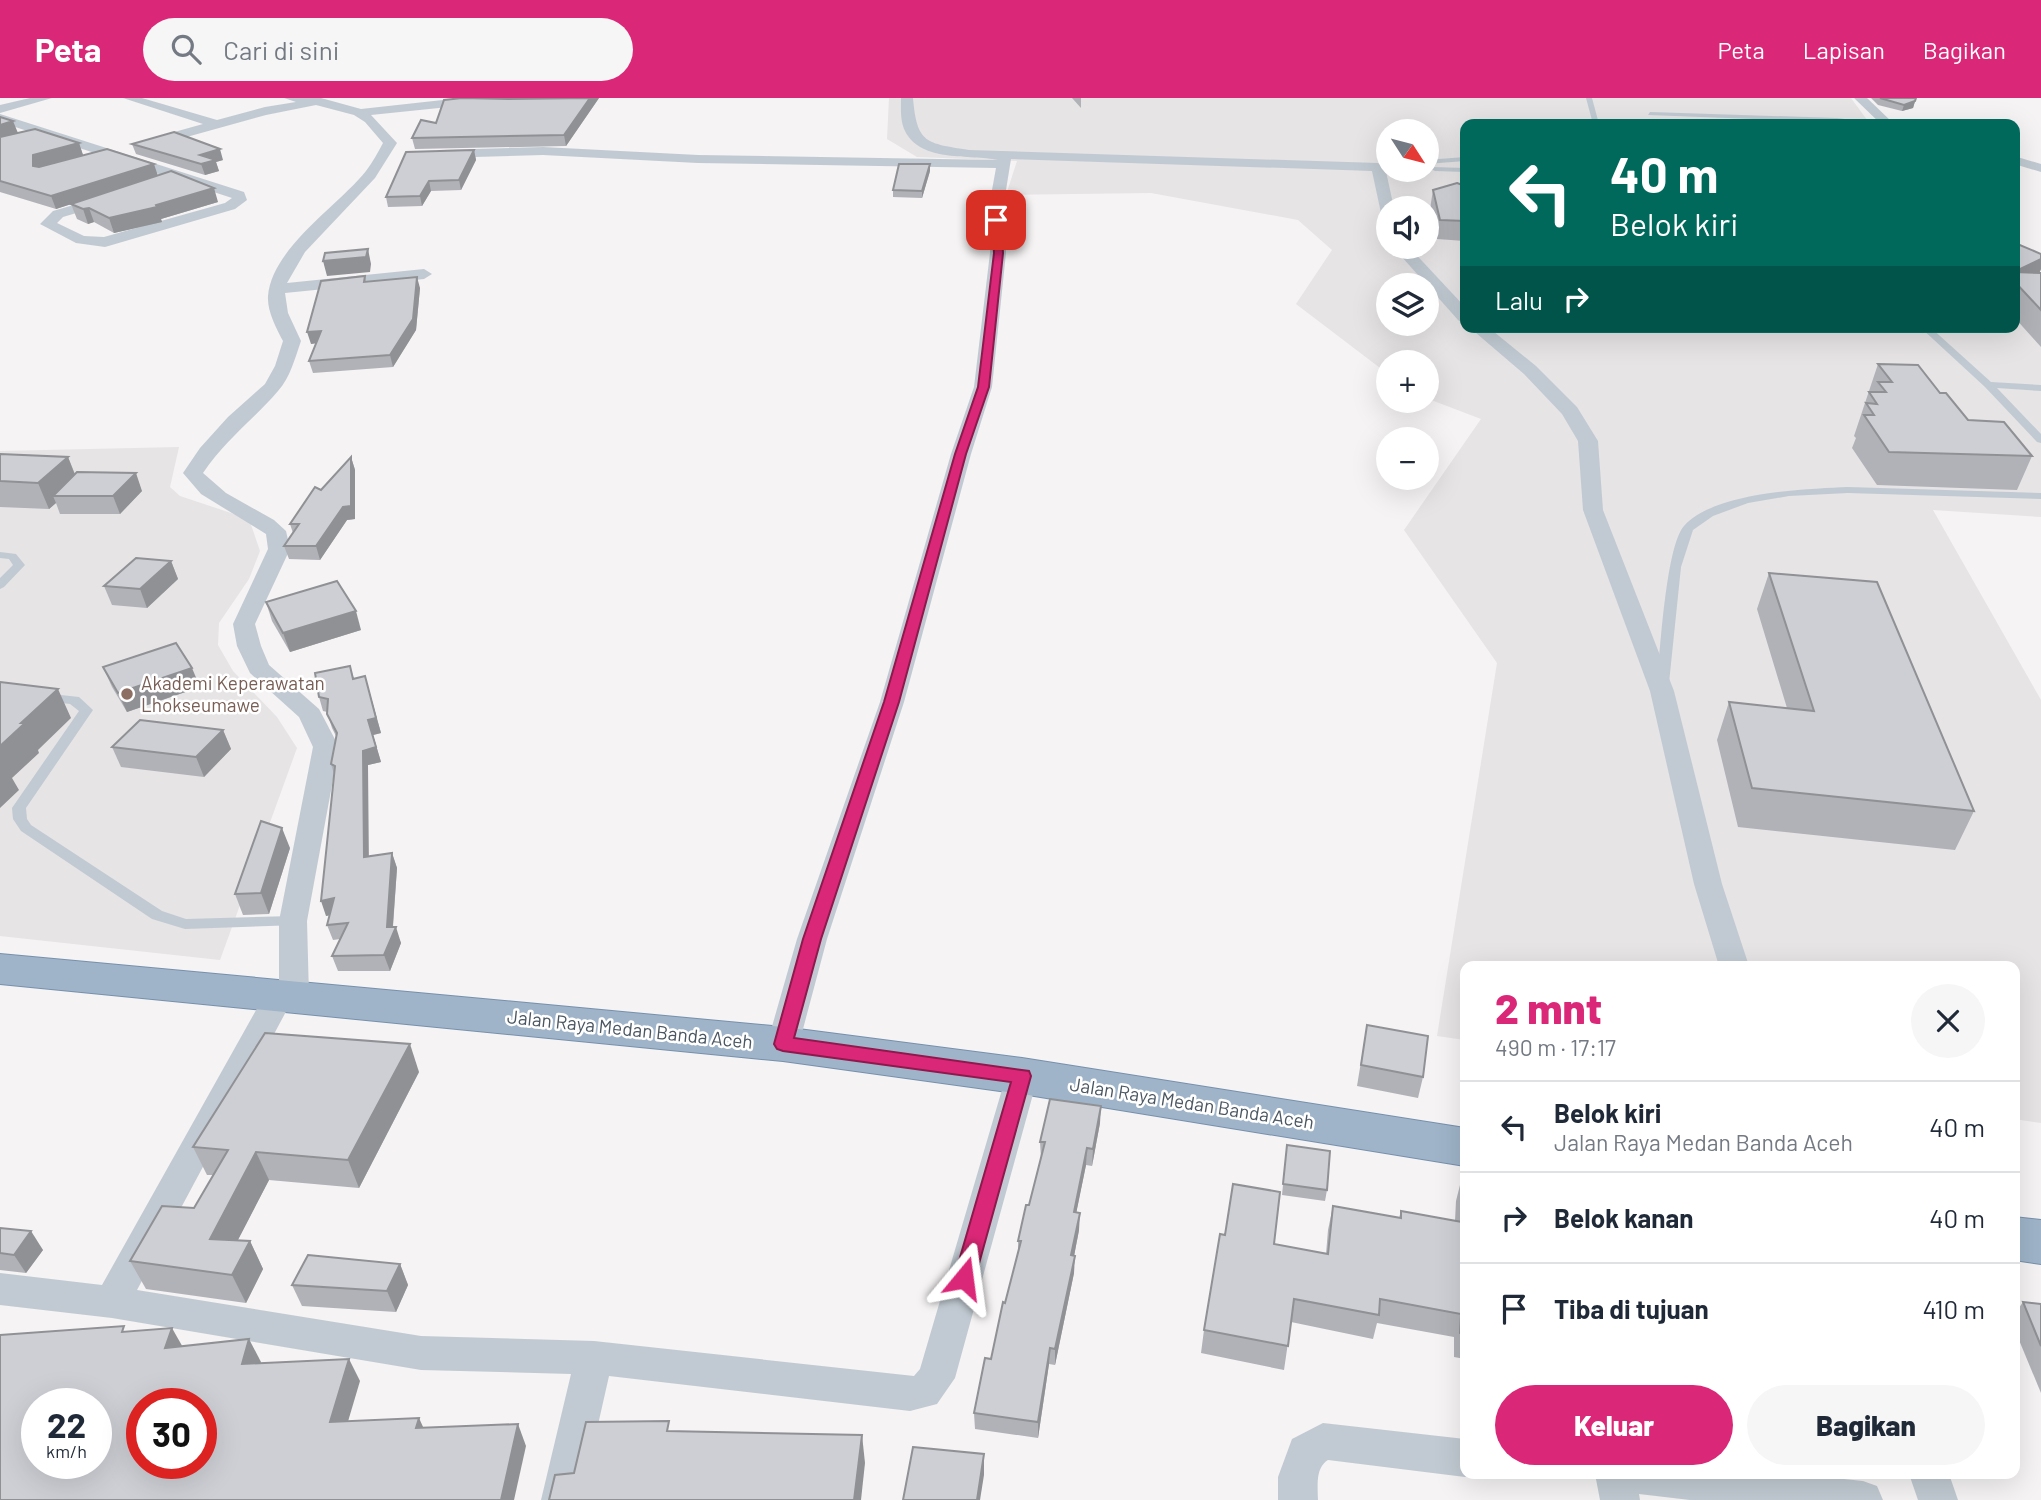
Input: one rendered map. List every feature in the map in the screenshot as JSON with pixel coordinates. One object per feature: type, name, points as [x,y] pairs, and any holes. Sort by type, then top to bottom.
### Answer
[{"type":"highway","name":"Jalan Raya Medan Banda Aceh","points":[[0,968],[783,1044],[1022,1076],[1460,1146]]},
{"type":"highway","points":[[2020,1239],[2041,1242]]},
{"type":"street","points":[[0,109],[46,98]]},
{"type":"street","points":[[129,98],[215,124]]},
{"type":"street","points":[[290,98],[362,112],[497,98]]},
{"type":"street","points":[[907,98],[911,131],[917,139],[947,150],[1004,160]]},
{"type":"street","points":[[1860,98],[1883,119]]},
{"type":"street","points":[[89,160],[265,111],[318,102]]},
{"type":"street","points":[[111,1302],[287,995],[293,921],[326,747],[310,713],[258,668],[249,646],[244,624],[279,549],[276,531],[261,519],[199,485],[193,474],[207,452],[272,387],[284,366],[292,341],[283,323],[276,295],[281,273],[306,242],[390,156],[390,143],[374,121],[362,112]]},
{"type":"street","points":[[0,118],[184,175],[239,195],[240,200],[230,206],[105,242],[81,240],[47,224],[58,214],[121,195]]},
{"type":"street","points":[[22,138],[45,132]]},
{"type":"street","points":[[423,155],[543,151],[698,159],[1376,166]]},
{"type":"street","points":[[783,1044],[812,939],[891,702],[961,454],[983,387],[998,253],[996,220],[1004,160]]},
{"type":"street","points":[[2020,162],[2041,168]]},
{"type":"street","points":[[158,183],[184,175]]},
{"type":"street","points":[[1412,259],[1460,312]]},
{"type":"street","points":[[277,289],[424,274]]},
{"type":"street","points":[[1484,333],[1530,370],[1570,411],[1588,441],[1593,510],[1662,691],[1708,884],[1732,961]]},
{"type":"street","points":[[0,1289],[111,1302],[421,1353],[594,1358],[910,1394],[924,1392],[936,1378],[1022,1076]]},
{"type":"street","points":[[561,1500],[594,1358]]},
{"type":"street","points":[[1298,1500],[1298,1477],[1306,1452],[1323,1441],[1460,1457]]},
{"type":"street","points":[[1616,1479],[1620,1500]]},
{"type":"street","points":[[1672,1479],[1863,1500]]},
{"type":"street","points":[[1931,1479],[1938,1500]]},
{"type":"lane","points":[[1590,98],[1595,119]]},
{"type":"lane","points":[[1650,114],[1766,119]]},
{"type":"lane","points":[[1439,161],[1460,159]]},
{"type":"lane","points":[[1439,169],[1460,170]]},
{"type":"lane","points":[[1931,333],[1989,385],[2041,440]]},
{"type":"lane","points":[[1989,385],[2041,388]]},
{"type":"lane","points":[[1662,691],[1675,567],[1688,528],[1709,514],[1746,500],[1789,493],[1848,490],[2041,496]]},
{"type":"lane","points":[[0,555],[12,556],[19,565],[0,585]]},
{"type":"lane","points":[[24,695],[74,700],[86,710],[19,808],[20,819],[26,828],[157,915],[185,924],[293,921]]},
{"type":"shaded area","points":[[889,98],[1851,98],[1866,119],[1460,119],[1460,333],[2020,333],[2020,274],[2041,280],[2041,517],[1933,510],[2041,700],[2041,1123],[2020,1120],[2020,961],[1460,961],[1460,1039],[1437,1036],[1497,663],[1404,530],[1432,490],[1439,490],[1439,480],[1481,419],[1439,403],[1439,350],[1376,350],[1376,365],[1296,304],[1332,250],[1298,220],[1151,193],[1006,195],[1017,161],[917,157],[887,139]]},
{"type":"shaded area","name":"Akademi Keperawatan Lhokseumawe","points":[[179,447],[170,487],[180,496],[249,519],[260,551],[249,579],[219,623],[218,645],[233,671],[277,717],[297,748],[220,960],[0,936],[0,451]]},
{"type":"building","points":[[590,98],[564,135],[412,138],[421,120],[436,123],[444,100]]},
{"type":"building","points":[[1880,98],[1916,98],[1904,105]]},
{"type":"building","points":[[0,117],[13,121],[0,125]]},
{"type":"building","points":[[35,129],[79,143],[33,155],[33,166],[39,167],[107,149],[154,164],[51,196],[0,181],[0,137]]},
{"type":"building","points":[[174,132],[220,149],[200,155],[216,160],[201,164],[132,144]]},
{"type":"building","points":[[474,150],[459,180],[429,181],[420,196],[386,197],[406,152]]},
{"type":"building","points":[[899,164],[930,164],[922,191],[893,190]]},
{"type":"building","points":[[171,171],[214,188],[156,205],[157,207],[109,218],[89,208],[83,209],[71,204]]},
{"type":"building","points":[[1460,184],[1460,221],[1440,220],[1439,196],[1434,196],[1433,190]]},
{"type":"building","points":[[2020,245],[2041,254],[2041,259],[2020,269]]},
{"type":"building","points":[[368,249],[366,257],[323,261],[325,253]]},
{"type":"building","points":[[2020,272],[2041,273],[2041,310],[2020,287]]},
{"type":"building","points":[[365,276],[364,282],[417,277],[413,319],[390,355],[309,361],[321,331],[307,332],[321,281]]},
{"type":"building","points":[[1878,364],[1918,365],[1940,393],[1946,393],[1968,420],[2004,422],[2032,456],[1889,452],[1864,415],[1874,415],[1866,403],[1877,404],[1869,392],[1886,392],[1878,382],[1892,382]]},
{"type":"building","points":[[0,454],[68,457],[38,483],[0,481]]},
{"type":"building","points":[[351,457],[351,506],[343,507],[316,546],[284,546],[299,524],[290,524],[315,487],[321,490]]},
{"type":"building","points":[[77,472],[136,473],[113,496],[53,496]]},
{"type":"building","points":[[136,558],[171,561],[140,589],[104,586]]},
{"type":"building","points":[[1769,573],[1877,582],[1974,811],[1752,788],[1729,702],[1814,711]]},
{"type":"building","points":[[337,581],[356,611],[283,633],[266,602]]},
{"type":"building","points":[[176,643],[192,668],[118,693],[103,667]]},
{"type":"building","points":[[350,666],[353,679],[365,676],[376,718],[368,720],[376,747],[363,751],[364,857],[392,853],[387,927],[396,927],[384,955],[332,956],[348,923],[327,925],[334,898],[321,901],[335,766],[331,764],[337,733],[327,714],[328,699],[319,697],[315,673]]},
{"type":"building","points":[[0,682],[58,689],[0,746]]},
{"type":"building","points":[[140,720],[223,730],[196,757],[112,747]]},
{"type":"building","points":[[261,821],[282,828],[261,893],[235,894]]},
{"type":"building","points":[[1367,1025],[1428,1036],[1423,1077],[1361,1065]]},
{"type":"building","points":[[265,1033],[410,1044],[348,1160],[256,1152],[210,1239],[250,1241],[232,1275],[130,1261],[162,1206],[194,1208],[228,1150],[193,1147]]},
{"type":"building","points":[[1050,1099],[1101,1106],[1093,1149],[1087,1148],[1074,1212],[1080,1213],[1071,1255],[1075,1256],[1055,1349],[1050,1348],[1038,1422],[974,1413],[985,1358],[991,1359],[1003,1302],[1005,1303],[1021,1241],[1018,1241],[1026,1205],[1029,1205],[1045,1142],[1040,1142]]},
{"type":"building","points":[[1287,1145],[1330,1151],[1327,1190],[1283,1184]]},
{"type":"building","points":[[1233,1184],[1280,1192],[1274,1244],[1328,1254],[1333,1206],[1401,1218],[1401,1211],[1460,1222],[1460,1314],[1380,1299],[1379,1315],[1294,1299],[1288,1346],[1204,1330],[1220,1234],[1225,1235]]},
{"type":"building","points":[[0,1228],[31,1231],[14,1255],[0,1253]]},
{"type":"building","points":[[308,1255],[400,1264],[387,1291],[292,1285]]},
{"type":"building","points":[[2023,1302],[2041,1304],[2041,1346]]},
{"type":"building","points":[[124,1326],[122,1332],[172,1328],[165,1348],[249,1339],[242,1364],[349,1359],[330,1422],[419,1418],[416,1428],[518,1424],[501,1500],[0,1500],[0,1335]]},
{"type":"building","points":[[669,1421],[667,1431],[862,1435],[854,1500],[549,1500],[555,1475],[574,1473],[586,1422]]},
{"type":"building","points":[[913,1447],[984,1454],[977,1500],[903,1500]]},
{"type":"place","name":"Akademi Keperawatan Lhokseumawe","points":[[127,694]]},
{"type":"route","points":[[964,1278],[1022,1076],[783,1044],[812,939],[891,702],[961,454],[983,387],[998,253],[996,220]]}]
